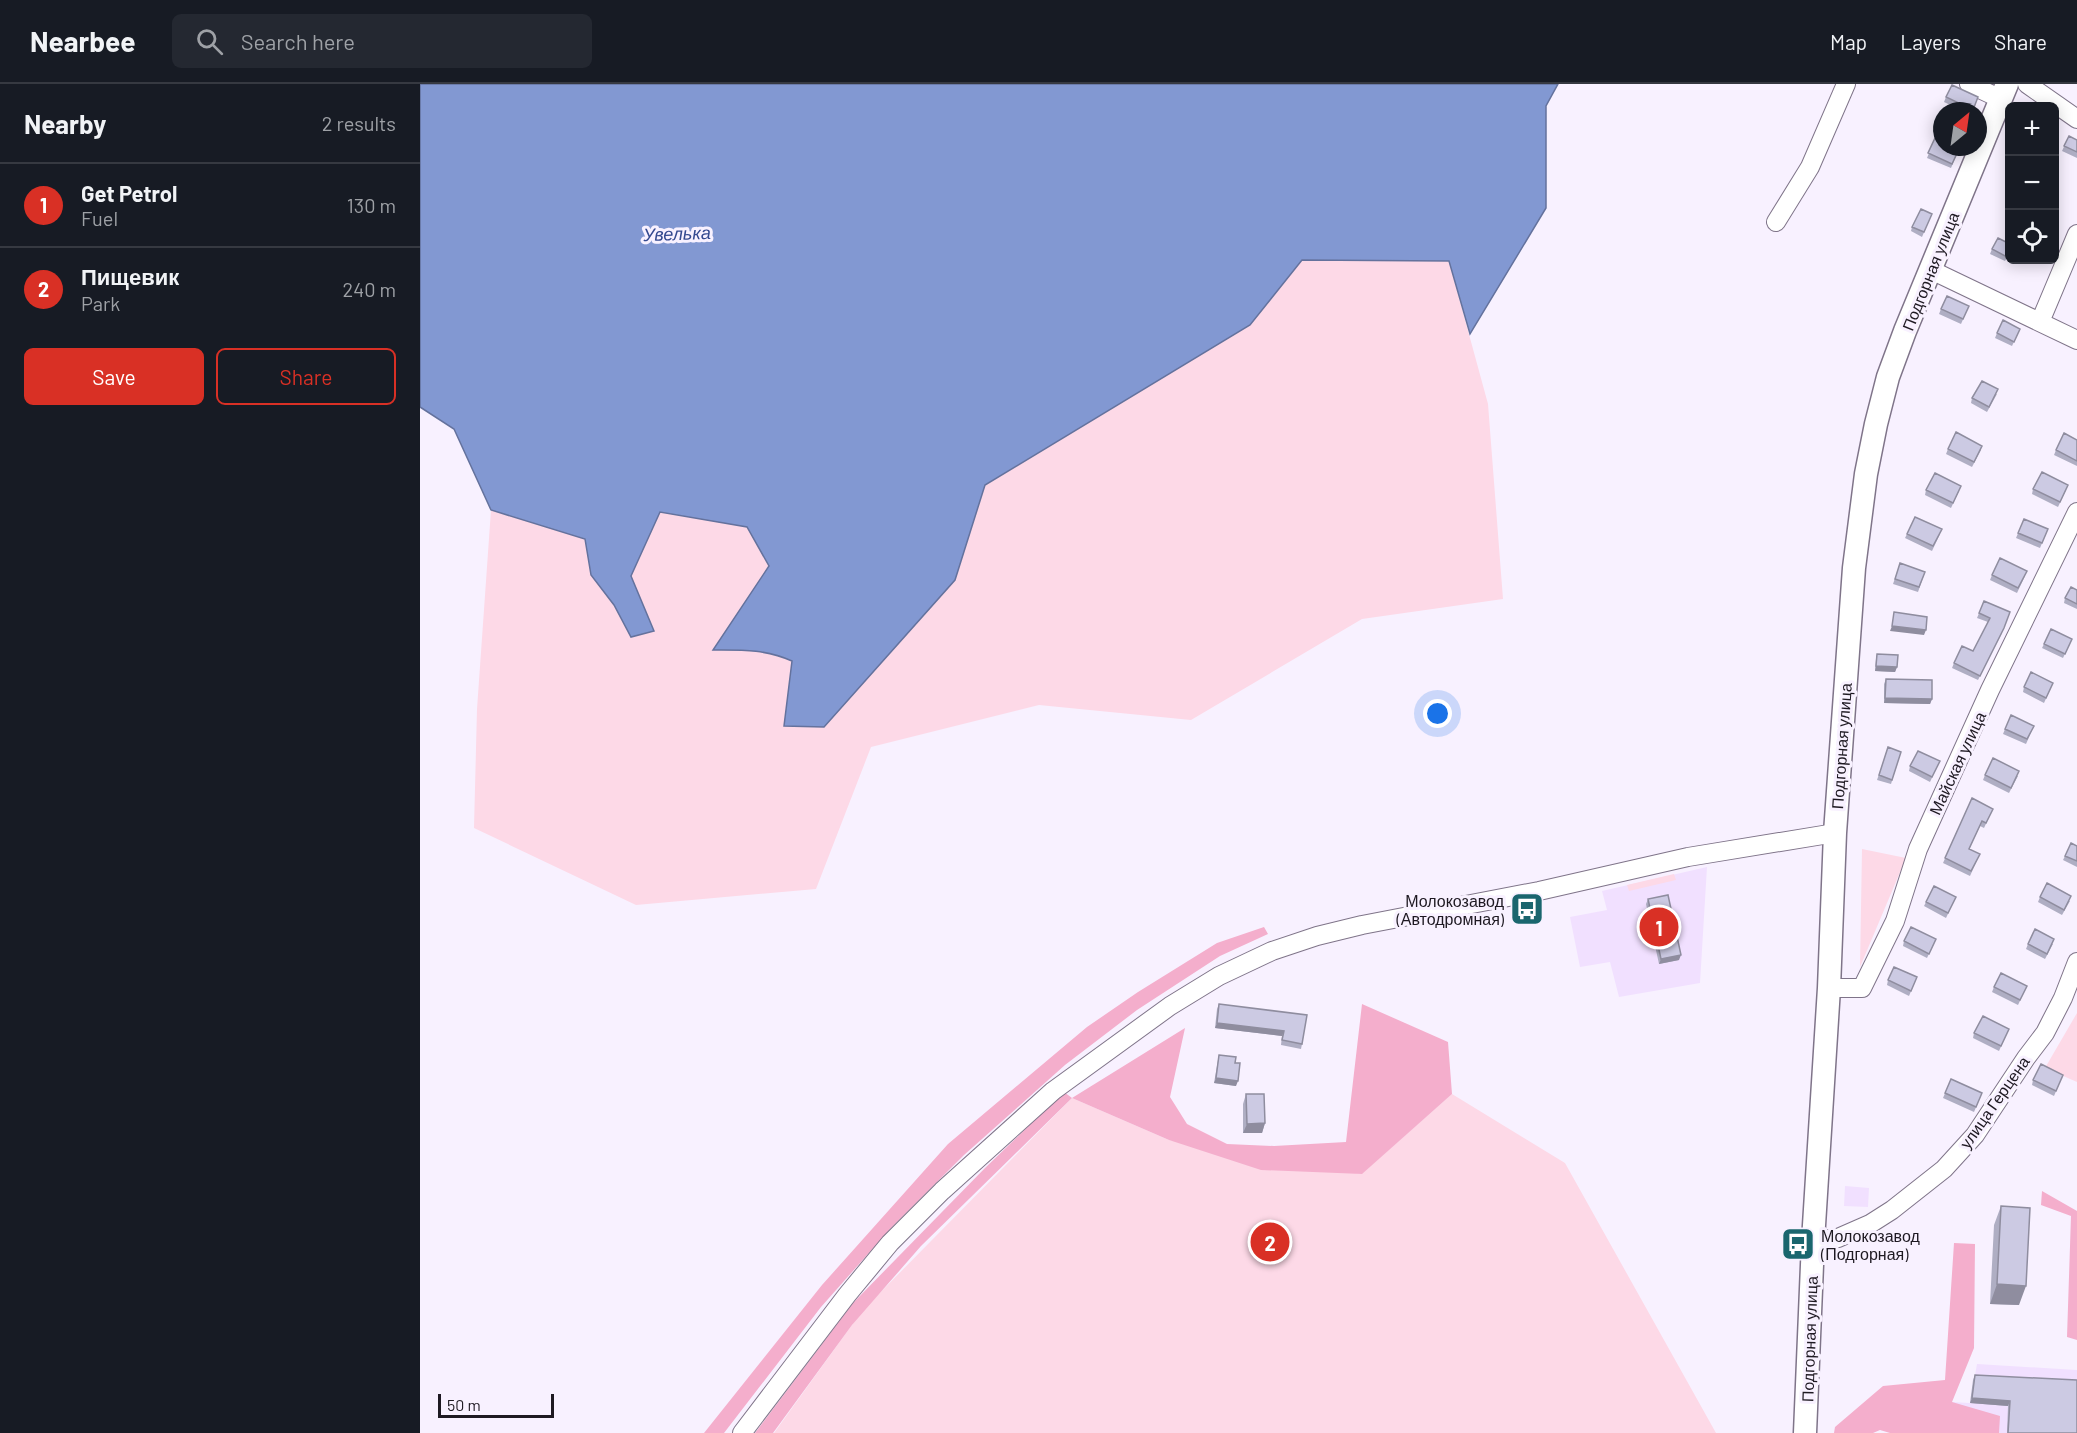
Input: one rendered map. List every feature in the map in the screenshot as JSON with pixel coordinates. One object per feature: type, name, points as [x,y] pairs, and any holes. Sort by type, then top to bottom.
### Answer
[{"type":"street","points":[[1776,222],[1810,167],[1846,84]]},
{"type":"street","points":[[1969,84],[2004,92]]},
{"type":"street","points":[[2027,84],[2077,119]]},
{"type":"street","name":"Подгорная улица","points":[[1805,1433],[1812,1241],[1829,988],[1835,833],[1854,568],[1866,474],[1888,377],[2004,92]]},
{"type":"street","points":[[2040,322],[2077,234]]},
{"type":"street","points":[[1931,270],[2077,339]]},
{"type":"street","name":"Майская улица","points":[[1829,988],[1862,988],[1895,921],[1918,849],[1990,690],[2077,512]]},
{"type":"street","points":[[742,1433],[861,1278],[890,1243],[942,1191],[1053,1091],[1170,1006],[1219,976],[1272,951],[1350,928],[1539,891],[1688,857],[1835,833]]},
{"type":"street","name":"улица Герцена","points":[[1812,1241],[1838,1238],[1870,1224],[1892,1210],[1944,1169],[1975,1135],[2025,1058],[2045,1033],[2063,998],[2077,962]]},
{"type":"street","points":[[2063,998],[2077,981]]},
{"type":"shaded area","points":[[1302,260],[1449,261],[1488,404],[1503,599],[1362,619],[1191,720],[1039,705],[871,747],[816,889],[636,905],[474,828],[477,709],[491,510],[585,539],[591,575],[614,605],[632,637],[654,630],[631,576],[660,512],[747,527],[770,566],[714,650],[763,652],[793,661],[784,725],[955,580],[985,485],[1250,325]]},
{"type":"shaded area","points":[[1862,849],[1906,858],[1860,967]]},
{"type":"shaded area","points":[[1707,867],[1700,983],[1619,997],[1610,962],[1580,967],[1570,917],[1607,910],[1602,891]]},
{"type":"shaded area","points":[[1674,874],[1676,880],[1629,891],[1627,885]]},
{"type":"shaded area","points":[[1264,927],[1268,934],[1220,956],[1137,1010],[1065,1065],[964,1155],[891,1228],[821,1307],[724,1433],[704,1433],[822,1285],[948,1144],[1087,1027],[1217,943]]},
{"type":"shaded area","points":[[1362,1004],[1448,1042],[1452,1094],[1362,1174],[1261,1170],[1169,1140],[1072,1098],[1185,1028],[1170,1097],[1187,1124],[1227,1144],[1274,1146],[1346,1142]]},
{"type":"shaded area","points":[[2077,1013],[2077,1082],[2045,1068]]},
{"type":"shaded area","points":[[1064,1092],[1072,1098],[921,1246],[852,1325],[773,1433],[755,1433],[853,1303],[985,1168]]},
{"type":"shaded area","points":[[1452,1094],[1565,1163],[1716,1433],[774,1433],[862,1311],[1072,1098],[1169,1140],[1361,1174]]},
{"type":"shaded area","points":[[1845,1186],[1869,1188],[1868,1207],[1844,1206]]},
{"type":"shaded area","points":[[2042,1191],[2077,1211],[2077,1340],[2067,1337],[2071,1216],[2041,1205]]},
{"type":"shaded area","points":[[1954,1243],[1975,1244],[1974,1348],[1952,1402],[2000,1416],[1999,1433],[1890,1433],[1880,1430],[1873,1433],[1834,1433],[1835,1427],[1883,1386],[1945,1380]]},
{"type":"shaded area","points":[[1977,1364],[2077,1370],[2077,1433],[1950,1433],[1951,1402],[1970,1403]]},
{"type":"water","name":"Увелька","points":[[420,84],[1558,84],[1546,106],[1546,208],[1470,334],[1449,261],[1302,260],[1250,325],[985,485],[955,580],[824,727],[784,726],[792,661],[763,652],[713,650],[769,566],[747,527],[660,512],[631,576],[654,631],[631,637],[614,605],[591,575],[585,539],[491,510],[454,429],[420,407]]},
{"type":"building","points":[[1952,85],[1978,97],[1976,102],[1956,102],[1946,97]]},
{"type":"building","points":[[2069,136],[2077,140],[2077,152],[2064,146]]},
{"type":"building","points":[[1933,142],[1933,155],[1928,153]]},
{"type":"building","points":[[1935,156],[1956,156],[1952,164]]},
{"type":"building","points":[[1921,209],[1932,214],[1924,232],[1912,227]]},
{"type":"building","points":[[1998,238],[2005,242],[2005,256],[1992,249]]},
{"type":"building","points":[[1947,296],[1969,306],[1963,319],[1941,309]]},
{"type":"building","points":[[2003,320],[2020,329],[2014,342],[1997,333]]},
{"type":"building","points":[[1982,381],[1998,389],[1989,407],[1972,398]]},
{"type":"building","points":[[1956,432],[1982,446],[1974,462],[1948,449]]},
{"type":"building","points":[[2064,433],[2077,440],[2077,461],[2056,450]]},
{"type":"building","points":[[2042,472],[2068,485],[2060,502],[2033,489]]},
{"type":"building","points":[[1935,473],[1961,486],[1953,503],[1926,490]]},
{"type":"building","points":[[1915,517],[1942,529],[1933,546],[1907,534]]},
{"type":"building","points":[[2024,519],[2048,529],[2042,543],[2018,533]]},
{"type":"building","points":[[2000,558],[2027,571],[2018,588],[1992,575]]},
{"type":"building","points":[[1900,563],[1925,572],[1919,587],[1895,579]]},
{"type":"building","points":[[2071,587],[2077,590],[2077,604],[2065,598]]},
{"type":"building","points":[[1984,601],[2010,612],[1980,676],[1954,663],[1962,646],[1973,651],[1990,618],[1979,613]]},
{"type":"building","points":[[1894,612],[1927,617],[1926,630],[1892,626]]},
{"type":"building","points":[[2051,629],[2072,639],[2065,654],[2044,644]]},
{"type":"building","points":[[1877,654],[1898,655],[1897,667],[1876,666]]},
{"type":"building","points":[[2031,672],[2053,683],[2046,698],[2024,687]]},
{"type":"building","points":[[1886,679],[1932,680],[1932,699],[1885,698]]},
{"type":"building","points":[[2011,715],[2034,726],[2027,739],[2005,729]]},
{"type":"building","points":[[1888,747],[1901,752],[1892,780],[1879,775]]},
{"type":"building","points":[[1918,751],[1940,761],[1932,777],[1910,766]]},
{"type":"building","points":[[1993,758],[2019,771],[2011,788],[1985,775]]},
{"type":"building","points":[[1972,798],[1993,809],[1986,823],[1982,821],[1969,849],[1980,854],[1971,871],[1945,858]]},
{"type":"building","points":[[2071,843],[2077,846],[2077,861],[2065,856]]},
{"type":"building","points":[[2047,883],[2071,896],[2064,910],[2040,897]]},
{"type":"building","points":[[1934,886],[1956,897],[1948,913],[1926,902]]},
{"type":"building","points":[[1668,895],[1681,955],[1661,959],[1648,899]]},
{"type":"building","points":[[1911,927],[1936,939],[1929,954],[1904,941]]},
{"type":"building","points":[[2035,929],[2054,939],[2047,954],[2028,944]]},
{"type":"building","points":[[1894,967],[1917,977],[1911,991],[1888,980]]},
{"type":"building","points":[[2001,973],[2027,986],[2020,1000],[1994,987]]},
{"type":"building","points":[[1219,1004],[1307,1015],[1302,1044],[1282,1040],[1284,1031],[1217,1023]]},
{"type":"building","points":[[1983,1016],[2009,1029],[2001,1046],[1974,1033]]},
{"type":"building","points":[[1219,1055],[1236,1057],[1235,1063],[1240,1063],[1238,1081],[1216,1078]]},
{"type":"building","points":[[2041,1064],[2063,1075],[2056,1091],[2033,1080]]},
{"type":"building","points":[[1951,1079],[1982,1093],[1976,1107],[1945,1093]]},
{"type":"building","points":[[1246,1094],[1264,1094],[1265,1123],[1247,1124]]},
{"type":"building","points":[[2001,1206],[2030,1208],[2026,1286],[1997,1284]]},
{"type":"building","points":[[1975,1375],[2077,1380],[2077,1433],[2008,1433],[2010,1401],[1972,1398]]},
{"type":"place","name":"Молокозавод (Автодромная)","points":[[1527,909]]},
{"type":"place","name":"Get Petrol","points":[[1659,927]]},
{"type":"place","name":"Пищевик","points":[[1270,1242]]},
{"type":"place","name":"Молокозавод (Подгорная)","points":[[1798,1244]]}]
